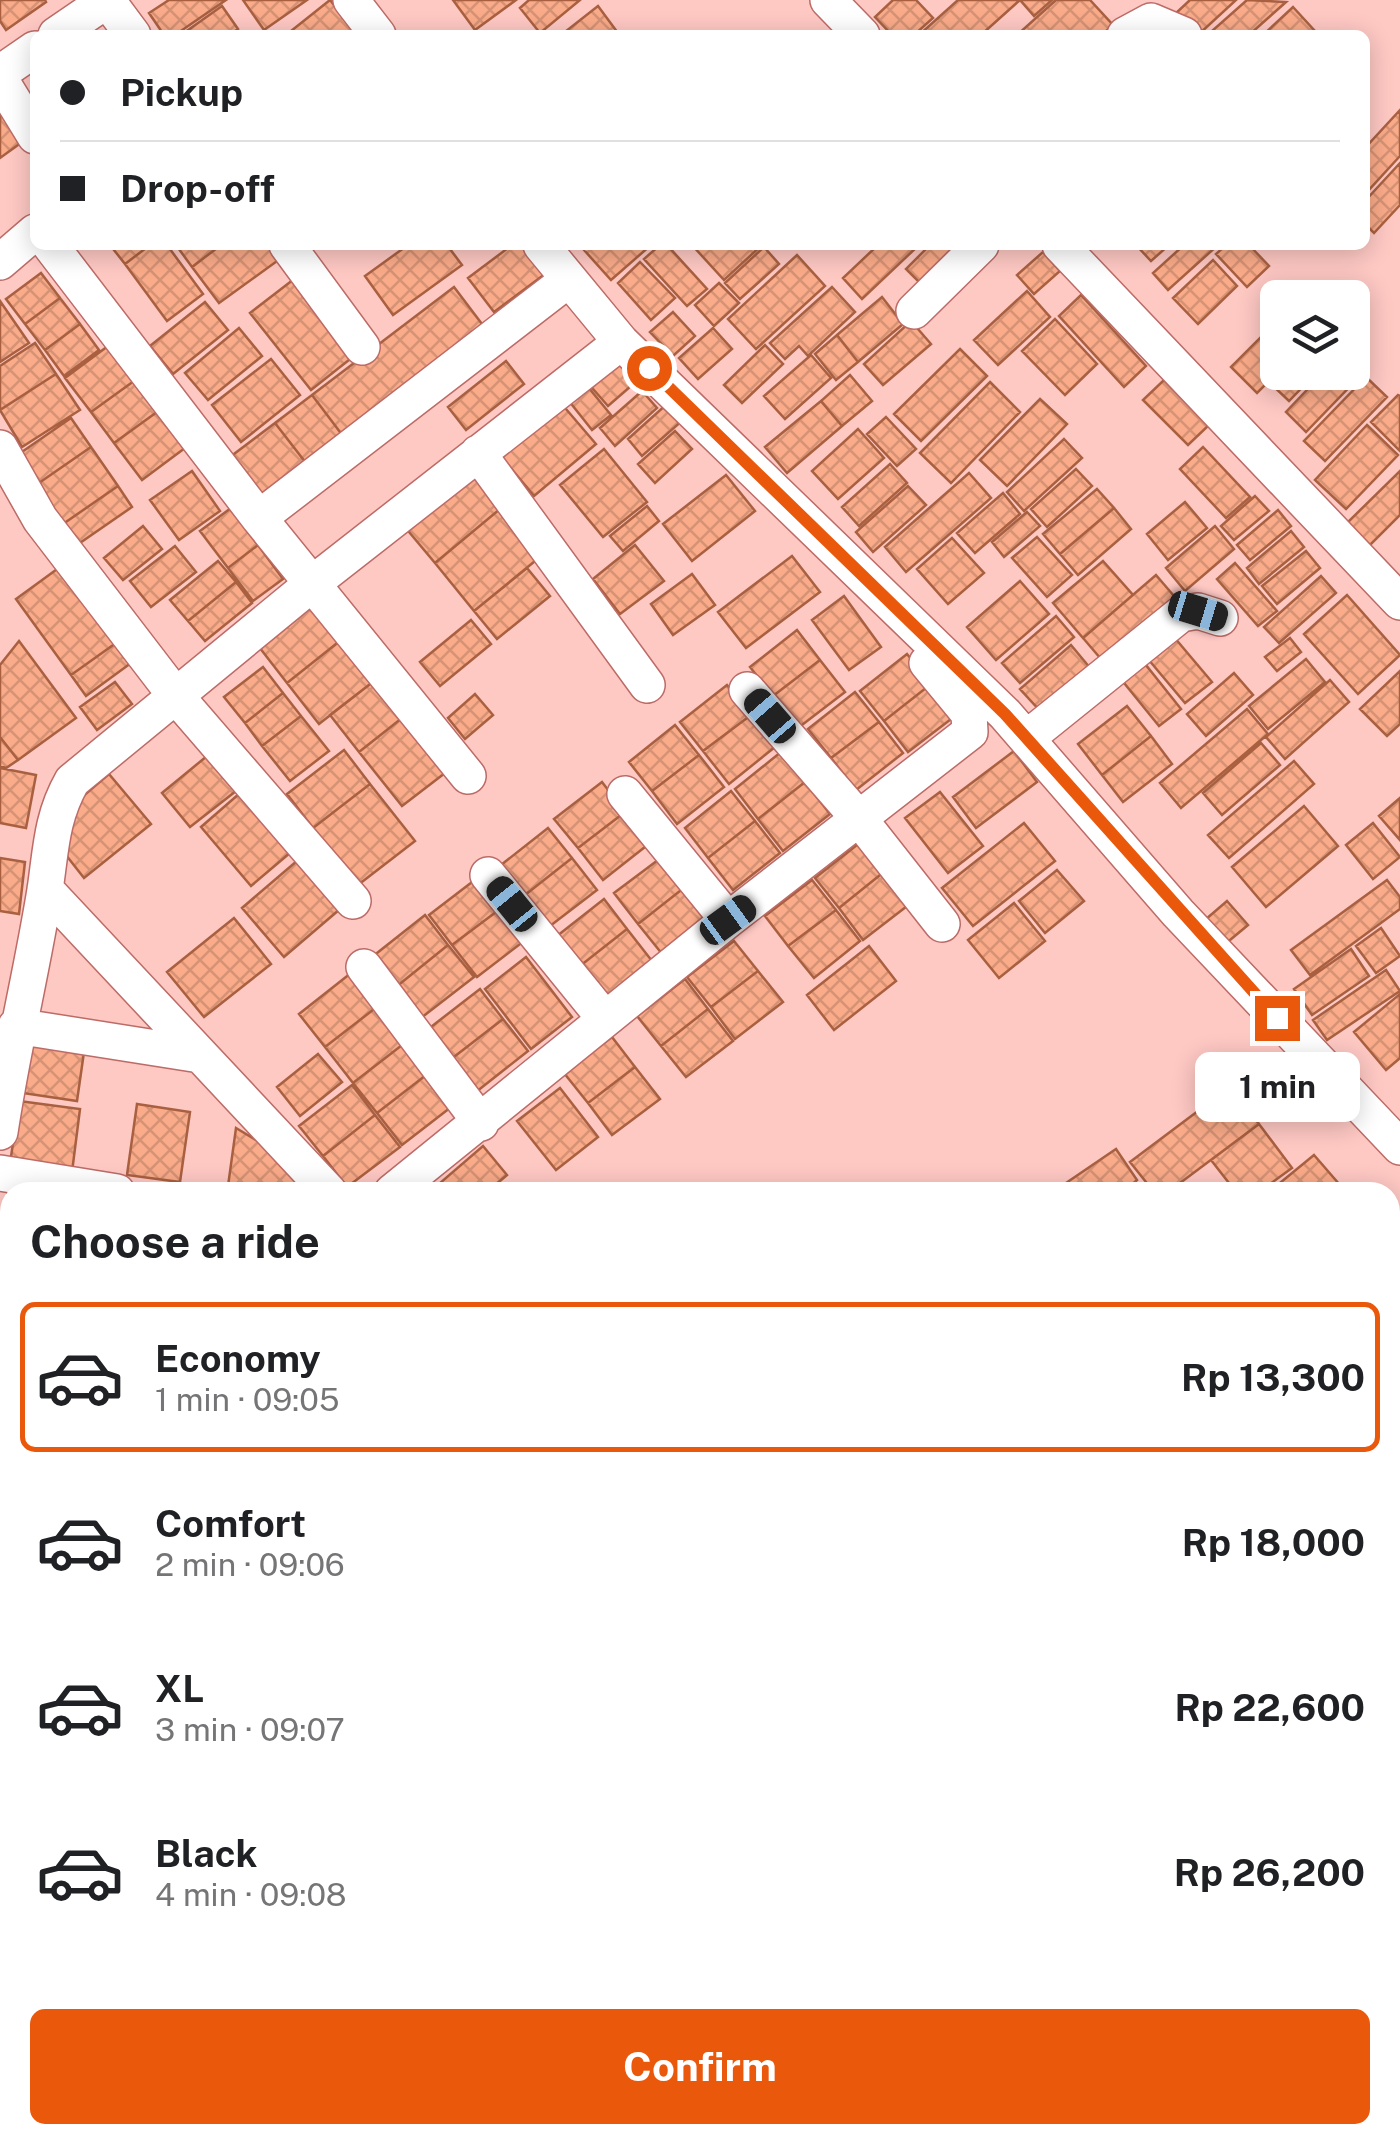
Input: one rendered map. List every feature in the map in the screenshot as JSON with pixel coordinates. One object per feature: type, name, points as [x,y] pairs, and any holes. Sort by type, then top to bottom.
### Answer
[{"type":"street","points":[[63,30],[107,0],[129,30]]},
{"type":"street","points":[[351,0],[374,30]]},
{"type":"street","points":[[828,0],[857,30]]},
{"type":"street","points":[[1130,30],[1151,21],[1172,30]]},
{"type":"street","points":[[30,53],[0,76],[30,127]]},
{"type":"street","points":[[0,262],[30,236]]},
{"type":"street","points":[[54,250],[259,518],[468,776]]},
{"type":"street","points":[[291,250],[362,347]]},
{"type":"street","points":[[545,250],[621,342],[1016,726],[1178,913],[1400,1147]]},
{"type":"street","points":[[914,311],[976,250]]},
{"type":"street","points":[[1065,250],[1400,602]]},
{"type":"street","points":[[259,518],[568,280]]},
{"type":"street","points":[[0,1132],[16,1026],[45,889],[48,838],[59,804],[72,781],[312,583],[621,342]]},
{"type":"street","points":[[0,448],[40,519],[174,695],[352,901]]},
{"type":"street","points":[[478,452],[647,685]]},
{"type":"street","points":[[1016,726],[1181,614],[1198,611],[1220,618]]},
{"type":"street","points":[[405,1182],[728,920],[861,821],[970,732],[968,714],[924,660]]},
{"type":"street","points":[[747,690],[861,821],[942,924]]},
{"type":"street","points":[[958,704],[1016,726]]},
{"type":"street","points":[[625,794],[728,920]]},
{"type":"street","points":[[488,875],[605,1019]]},
{"type":"street","points":[[45,889],[319,1182]]},
{"type":"street","points":[[364,968],[481,1123]]},
{"type":"street","points":[[16,1026],[200,1055]]},
{"type":"street","points":[[0,1172],[58,1182]]},
{"type":"building","points":[[0,0],[46,2],[6,30],[0,21]]},
{"type":"building","points":[[169,0],[226,0],[182,30],[161,30],[149,13]]},
{"type":"building","points":[[243,0],[307,0],[264,30]]},
{"type":"building","points":[[330,0],[354,30],[292,30]]},
{"type":"building","points":[[453,0],[516,0],[475,30]]},
{"type":"building","points":[[529,0],[580,0],[544,30],[538,30],[520,8]]},
{"type":"building","points":[[893,0],[916,0],[933,18],[920,30],[887,30],[875,17]]},
{"type":"building","points":[[958,0],[1020,0],[987,30],[925,30]]},
{"type":"building","points":[[1020,0],[1052,0],[1034,16]]},
{"type":"building","points":[[1056,0],[1090,0],[1113,25],[1108,30],[1023,30]]},
{"type":"building","points":[[1190,0],[1236,0],[1203,30],[1193,30],[1175,14]]},
{"type":"building","points":[[1247,0],[1286,2],[1255,30],[1213,30]]},
{"type":"building","points":[[222,6],[238,29],[236,30],[188,30]]},
{"type":"building","points":[[598,6],[616,30],[567,30]]},
{"type":"building","points":[[1293,7],[1314,30],[1268,30]]},
{"type":"building","points":[[0,105],[25,140],[0,158]]},
{"type":"building","points":[[1400,110],[1400,156],[1370,189],[1370,143]]},
{"type":"building","points":[[1400,163],[1400,205],[1374,233],[1370,229],[1370,196]]},
{"type":"building","points":[[114,250],[143,250],[125,264]]},
{"type":"building","points":[[143,250],[171,250],[203,294],[167,321],[125,264]]},
{"type":"building","points":[[180,250],[214,250],[192,267]]},
{"type":"building","points":[[214,250],[280,250],[284,256],[219,303],[192,267]]},
{"type":"building","points":[[401,250],[451,250],[462,265],[393,315],[365,276]]},
{"type":"building","points":[[505,250],[528,250],[545,274],[494,312],[468,278]]},
{"type":"building","points":[[584,250],[645,250],[611,280]]},
{"type":"building","points":[[654,250],[672,250],[707,289],[687,306],[644,259]]},
{"type":"building","points":[[697,250],[757,250],[724,280]]},
{"type":"building","points":[[761,250],[767,250],[779,264],[740,299],[725,283]]},
{"type":"building","points":[[873,250],[914,250],[862,299],[843,278]]},
{"type":"building","points":[[925,250],[967,250],[927,290],[906,269]]},
{"type":"building","points":[[1141,250],[1163,250],[1151,261]]},
{"type":"building","points":[[1178,250],[1212,250],[1168,290],[1153,273]]},
{"type":"building","points":[[1220,250],[1254,250],[1269,266],[1247,287],[1216,254]]},
{"type":"building","points":[[1043,252],[1060,271],[1034,294],[1017,275]]},
{"type":"building","points":[[797,255],[825,286],[756,349],[728,319]]},
{"type":"building","points":[[1213,260],[1237,286],[1198,324],[1173,298]]},
{"type":"building","points":[[640,262],[675,298],[651,320],[618,283]]},
{"type":"building","points":[[41,273],[60,298],[25,324],[6,299]]},
{"type":"building","points":[[298,276],[359,352],[311,390],[250,313]]},
{"type":"building","points":[[719,283],[739,303],[714,326],[695,305]]},
{"type":"building","points":[[454,287],[485,328],[343,436],[312,395]]},
{"type":"building","points":[[832,287],[855,312],[808,356],[799,346],[785,359],[770,343]]},
{"type":"building","points":[[1027,291],[1050,317],[998,365],[974,340]]},
{"type":"building","points":[[1081,295],[1146,366],[1124,387],[1059,316]]},
{"type":"building","points":[[882,297],[903,324],[858,362],[837,335]]},
{"type":"building","points":[[60,298],[80,324],[45,350],[25,324]]},
{"type":"building","points":[[0,301],[29,343],[0,362]]},
{"type":"building","points":[[205,302],[228,330],[173,374],[150,346]]},
{"type":"building","points":[[673,312],[695,336],[673,356],[650,332]]},
{"type":"building","points":[[1055,319],[1097,364],[1065,395],[1022,351]]},
{"type":"building","points":[[911,321],[931,344],[883,385],[864,364]]},
{"type":"building","points":[[80,324],[99,350],[64,376],[45,350]]},
{"type":"building","points":[[239,328],[262,356],[208,400],[185,373]]},
{"type":"building","points":[[713,328],[732,349],[698,379],[679,358]]},
{"type":"building","points":[[837,335],[858,362],[836,380],[815,354]]},
{"type":"building","points":[[1260,338],[1257,393],[1231,367]]},
{"type":"building","points":[[35,343],[56,374],[0,410],[0,366]]},
{"type":"building","points":[[765,345],[783,364],[742,403],[724,385]]},
{"type":"building","points":[[108,346],[134,381],[91,412],[65,378]]},
{"type":"building","points":[[960,349],[987,376],[921,441],[894,414]]},
{"type":"building","points":[[618,354],[639,379],[608,406],[586,381]]},
{"type":"building","points":[[811,355],[831,378],[785,419],[764,396]]},
{"type":"building","points":[[271,359],[300,395],[241,442],[212,405]]},
{"type":"building","points":[[506,361],[524,384],[466,430],[448,407]]},
{"type":"building","points":[[56,374],[80,410],[22,447],[0,410]]},
{"type":"building","points":[[850,375],[872,401],[842,426],[821,401]]},
{"type":"building","points":[[1164,380],[1209,425],[1188,445],[1143,400]]},
{"type":"building","points":[[134,381],[157,412],[114,443],[91,412]]},
{"type":"building","points":[[1370,381],[1387,397],[1325,461],[1304,441],[1353,390],[1370,390]]},
{"type":"building","points":[[584,382],[611,415],[592,430],[565,396]]},
{"type":"building","points":[[990,382],[1020,412],[951,483],[920,453]]},
{"type":"building","points":[[1277,390],[1300,390],[1289,401]]},
{"type":"building","points":[[1307,390],[1347,390],[1306,432],[1286,412]]},
{"type":"building","points":[[642,391],[657,408],[615,446],[600,428]]},
{"type":"building","points":[[312,395],[343,436],[306,463],[275,423]]},
{"type":"building","points":[[1400,396],[1400,451],[1371,422]]},
{"type":"building","points":[[1040,399],[1067,424],[1007,486],[980,460]]},
{"type":"building","points":[[821,401],[842,426],[787,473],[765,447]]},
{"type":"building","points":[[560,402],[596,444],[534,496],[499,454]]},
{"type":"building","points":[[668,403],[683,420],[642,456],[628,439]]},
{"type":"building","points":[[157,412],[185,448],[142,480],[114,443]]},
{"type":"building","points":[[886,417],[916,449],[897,466],[867,434]]},
{"type":"building","points":[[71,418],[91,447],[36,485],[16,456]]},
{"type":"building","points":[[275,423],[306,463],[262,498],[230,457]]},
{"type":"building","points":[[1367,425],[1398,455],[1346,509],[1315,480]]},
{"type":"building","points":[[858,429],[884,458],[838,499],[812,471]]},
{"type":"building","points":[[675,431],[692,449],[655,483],[638,464]]},
{"type":"building","points":[[1064,439],[1082,458],[1024,511],[1007,492]]},
{"type":"building","points":[[91,447],[118,486],[63,524],[36,485]]},
{"type":"building","points":[[1203,447],[1250,497],[1226,518],[1180,469]]},
{"type":"building","points":[[604,449],[647,502],[603,537],[560,485]]},
{"type":"building","points":[[890,464],[907,483],[859,526],[842,507]]},
{"type":"building","points":[[476,468],[506,504],[435,563],[404,526]]},
{"type":"building","points":[[1076,469],[1092,486],[1047,527],[1031,509]]},
{"type":"building","points":[[192,471],[220,511],[179,540],[150,500]]},
{"type":"building","points":[[1400,471],[1400,515],[1369,546],[1347,523]]},
{"type":"building","points":[[969,473],[991,498],[906,572],[885,547]]},
{"type":"building","points":[[726,475],[755,511],[692,561],[663,524]]},
{"type":"building","points":[[118,486],[132,507],[77,545],[63,524]]},
{"type":"building","points":[[908,486],[926,505],[873,552],[856,532]]},
{"type":"building","points":[[1097,489],[1114,508],[1060,554],[1043,534]]},
{"type":"building","points":[[1003,493],[1020,514],[975,553],[957,533]]},
{"type":"building","points":[[1255,496],[1269,511],[1234,540],[1221,526]]},
{"type":"building","points":[[1185,502],[1207,528],[1168,560],[1147,534]]},
{"type":"building","points":[[506,504],[546,552],[474,611],[435,563]]},
{"type":"building","points":[[647,506],[659,521],[623,551],[610,536]]},
{"type":"building","points":[[231,508],[258,545],[228,568],[200,531]]},
{"type":"building","points":[[1114,508],[1131,529],[1078,575],[1060,554]]},
{"type":"building","points":[[1278,510],[1291,526],[1250,560],[1237,545]]},
{"type":"building","points":[[1027,512],[1040,526],[1004,557],[992,542]]},
{"type":"building","points":[[143,526],[162,549],[123,580],[104,558]]},
{"type":"building","points":[[1215,526],[1234,549],[1185,591],[1166,568]]},
{"type":"building","points":[[1291,531],[1304,547],[1259,584],[1247,568]]},
{"type":"building","points":[[1037,537],[1072,575],[1047,597],[1012,558]]},
{"type":"building","points":[[952,538],[984,573],[948,604],[917,569]]},
{"type":"building","points":[[258,545],[283,579],[253,601],[228,568]]},
{"type":"building","points":[[635,545],[664,581],[620,614],[593,579]]},
{"type":"building","points":[[175,546],[196,572],[151,607],[130,581]]},
{"type":"building","points":[[1306,551],[1320,568],[1277,604],[1262,586]]},
{"type":"building","points":[[792,556],[820,592],[746,648],[718,612]]},
{"type":"building","points":[[218,561],[236,582],[188,621],[170,600]]},
{"type":"building","points":[[1103,561],[1133,595],[1083,638],[1053,603]]},
{"type":"building","points":[[1235,563],[1277,611],[1258,626],[1217,579]]},
{"type":"building","points":[[60,567],[116,643],[71,675],[16,599]]},
{"type":"building","points":[[527,568],[550,596],[497,639],[474,611]]},
{"type":"building","points":[[692,574],[715,605],[673,635],[651,604]]},
{"type":"building","points":[[1156,575],[1180,603],[1107,666],[1083,638]]},
{"type":"building","points":[[1321,576],[1336,593],[1279,643],[1264,627]]},
{"type":"building","points":[[1020,581],[1049,614],[996,660],[967,627]]},
{"type":"building","points":[[236,582],[252,603],[205,641],[188,621]]},
{"type":"building","points":[[1347,595],[1400,655],[1358,694],[1304,634]]},
{"type":"building","points":[[844,596],[881,647],[849,670],[812,620]]},
{"type":"building","points":[[311,601],[341,640],[287,683],[256,643]]},
{"type":"building","points":[[1056,616],[1074,637],[1020,683],[1002,663]]},
{"type":"building","points":[[471,620],[491,644],[440,686],[420,662]]},
{"type":"building","points":[[797,630],[820,660],[773,696],[750,667]]},
{"type":"building","points":[[1174,637],[1212,682],[1185,703],[1148,659]]},
{"type":"building","points":[[1290,638],[1301,652],[1277,671],[1265,657]]},
{"type":"building","points":[[341,640],[374,681],[319,724],[287,683]]},
{"type":"building","points":[[19,641],[76,718],[18,760],[0,737],[0,665]]},
{"type":"building","points":[[116,643],[131,663],[86,696],[71,675]]},
{"type":"building","points":[[1071,645],[1091,669],[1042,713],[1020,689]]},
{"type":"building","points":[[907,654],[931,684],[884,721],[860,691]]},
{"type":"building","points":[[1306,659],[1325,682],[1268,729],[1249,706]]},
{"type":"building","points":[[820,660],[845,692],[798,728],[773,696]]},
{"type":"building","points":[[1142,660],[1181,709],[1159,726],[1120,678]]},
{"type":"building","points":[[263,667],[283,693],[245,723],[224,697]]},
{"type":"building","points":[[1400,671],[1400,724],[1387,736],[1360,709]]},
{"type":"building","points":[[1234,673],[1253,695],[1206,736],[1187,714]]},
{"type":"building","points":[[1330,680],[1349,702],[1285,759],[1266,737]]},
{"type":"building","points":[[374,681],[402,718],[359,752],[330,715]]},
{"type":"building","points":[[115,682],[132,704],[97,730],[80,707]]},
{"type":"building","points":[[931,684],[955,716],[908,752],[884,721]]},
{"type":"building","points":[[727,685],[751,715],[703,751],[680,722]]},
{"type":"building","points":[[855,692],[879,722],[831,758],[808,729]]},
{"type":"building","points":[[283,693],[301,716],[262,746],[245,723]]},
{"type":"building","points":[[475,694],[493,715],[465,739],[448,718]]},
{"type":"building","points":[[1127,706],[1151,736],[1102,775],[1078,744]]},
{"type":"building","points":[[1247,709],[1268,734],[1181,808],[1160,783]]},
{"type":"building","points":[[751,715],[775,747],[729,784],[703,751]]},
{"type":"building","points":[[301,716],[329,751],[290,781],[262,746]]},
{"type":"building","points":[[402,718],[445,773],[402,806],[359,752]]},
{"type":"building","points":[[879,722],[903,753],[856,790],[831,758]]},
{"type":"building","points":[[675,725],[699,755],[652,791],[629,762]]},
{"type":"building","points":[[1151,736],[1172,764],[1123,802],[1102,775]]},
{"type":"building","points":[[0,737],[18,760],[6,768],[0,766]]},
{"type":"building","points":[[1261,743],[1280,765],[1222,815],[1203,793]]},
{"type":"building","points":[[344,750],[370,784],[313,828],[287,794]]},
{"type":"building","points":[[1014,751],[1037,782],[976,828],[953,797]]},
{"type":"building","points":[[781,752],[805,782],[758,819],[735,789]]},
{"type":"building","points":[[699,755],[724,787],[677,824],[652,791]]},
{"type":"building","points":[[207,756],[236,791],[190,827],[162,793]]},
{"type":"building","points":[[1294,761],[1314,784],[1229,858],[1208,835]]},
{"type":"building","points":[[0,768],[36,775],[26,828],[0,823]]},
{"type":"building","points":[[109,774],[151,824],[84,878],[62,850],[76,802]]},
{"type":"building","points":[[602,782],[625,812],[578,848],[554,819]]},
{"type":"building","points":[[805,782],[830,814],[783,851],[758,819]]},
{"type":"building","points":[[370,784],[415,841],[358,885],[313,828]]},
{"type":"building","points":[[731,791],[755,821],[708,858],[685,828]]},
{"type":"building","points":[[940,792],[983,846],[948,873],[905,818]]},
{"type":"building","points":[[240,793],[291,852],[251,886],[201,827]]},
{"type":"building","points":[[1400,798],[1400,840],[1379,816]]},
{"type":"building","points":[[1304,806],[1338,846],[1266,907],[1232,867]]},
{"type":"building","points":[[625,812],[650,843],[603,880],[578,848]]},
{"type":"building","points":[[755,821],[780,853],[733,890],[708,858]]},
{"type":"building","points":[[1024,823],[1055,861],[973,926],[942,888]]},
{"type":"building","points":[[1373,823],[1400,857],[1373,879],[1346,845]]},
{"type":"building","points":[[548,828],[572,858],[525,895],[501,865]]},
{"type":"building","points":[[862,841],[885,871],[839,908],[815,878]]},
{"type":"building","points":[[662,857],[685,887],[638,924],[614,893]]},
{"type":"building","points":[[0,858],[25,862],[19,914],[0,911]]},
{"type":"building","points":[[572,858],[597,890],[550,926],[525,895]]},
{"type":"building","points":[[298,860],[340,909],[284,957],[242,908]]},
{"type":"building","points":[[1057,870],[1084,901],[1045,933],[1019,901]]},
{"type":"building","points":[[885,871],[911,903],[863,940],[839,908]]},
{"type":"building","points":[[476,879],[500,909],[452,945],[429,915]]},
{"type":"building","points":[[812,880],[836,910],[788,946],[765,916]]},
{"type":"building","points":[[1387,880],[1400,897],[1400,909],[1310,975],[1291,950]]},
{"type":"building","points":[[685,887],[710,919],[663,955],[638,924]]},
{"type":"building","points":[[604,899],[627,929],[580,966],[557,936]]},
{"type":"building","points":[[1227,901],[1248,925],[1218,950],[1198,926]]},
{"type":"building","points":[[1014,903],[1045,941],[999,978],[968,940]]},
{"type":"building","points":[[500,909],[524,941],[477,977],[452,945]]},
{"type":"building","points":[[836,910],[860,941],[814,978],[788,946]]},
{"type":"building","points":[[425,915],[448,945],[396,987],[372,957]]},
{"type":"building","points":[[234,918],[271,964],[204,1017],[167,972]]},
{"type":"building","points":[[1381,928],[1400,956],[1376,973],[1356,946]]},
{"type":"building","points":[[627,929],[652,961],[605,998],[580,966]]},
{"type":"building","points":[[734,941],[758,971],[711,1007],[687,977]]},
{"type":"building","points":[[448,945],[474,977],[421,1018],[396,987]]},
{"type":"building","points":[[869,946],[896,981],[834,1030],[807,995]]},
{"type":"building","points":[[1351,949],[1369,976],[1312,1015],[1294,989]]},
{"type":"building","points":[[526,957],[572,1017],[531,1049],[485,989]]},
{"type":"building","points":[[1386,970],[1400,991],[1327,1040],[1313,1020]]},
{"type":"building","points":[[758,971],[783,1002],[735,1039],[711,1007]]},
{"type":"building","points":[[351,973],[378,1006],[325,1047],[299,1014]]},
{"type":"building","points":[[685,979],[708,1009],[661,1046],[637,1016]]},
{"type":"building","points":[[480,989],[503,1019],[450,1060],[427,1030]]},
{"type":"building","points":[[1400,994],[1400,1058],[1386,1070],[1354,1032]]},
{"type":"building","points":[[378,1006],[406,1042],[353,1083],[325,1047]]},
{"type":"building","points":[[708,1009],[733,1041],[686,1077],[661,1046]]},
{"type":"building","points":[[503,1019],[528,1051],[476,1092],[450,1060]]},
{"type":"building","points":[[612,1037],[635,1067],[588,1103],[564,1073]]},
{"type":"building","points":[[406,1042],[430,1072],[377,1113],[353,1083]]},
{"type":"building","points":[[22,1043],[84,1052],[77,1101],[16,1092]]},
{"type":"building","points":[[318,1054],[342,1082],[300,1116],[277,1087]]},
{"type":"building","points":[[635,1067],[660,1099],[612,1135],[588,1103]]},
{"type":"building","points":[[430,1072],[455,1104],[402,1145],[377,1113]]},
{"type":"building","points":[[352,1085],[375,1115],[323,1156],[299,1126]]},
{"type":"building","points":[[1230,1087],[1259,1124],[1181,1182],[1146,1182],[1130,1162]]},
{"type":"building","points":[[560,1088],[598,1137],[556,1170],[517,1121]]},
{"type":"building","points":[[19,1101],[80,1109],[72,1172],[10,1164]]},
{"type":"building","points":[[137,1104],[190,1112],[180,1182],[127,1175]]},
{"type":"building","points":[[375,1115],[400,1147],[354,1182],[343,1182],[323,1156]]},
{"type":"building","points":[[1259,1124],[1292,1168],[1273,1182],[1228,1182],[1211,1160]]},
{"type":"building","points":[[236,1128],[298,1165],[298,1182],[229,1182]]},
{"type":"building","points":[[483,1146],[507,1175],[499,1182],[441,1182]]},
{"type":"building","points":[[1116,1149],[1137,1180],[1135,1182],[1067,1182]]},
{"type":"building","points":[[1314,1155],[1337,1182],[1281,1182]]},
{"type":"route","points":[[649,368],[1005,714],[1178,913],[1277,1018]]}]
